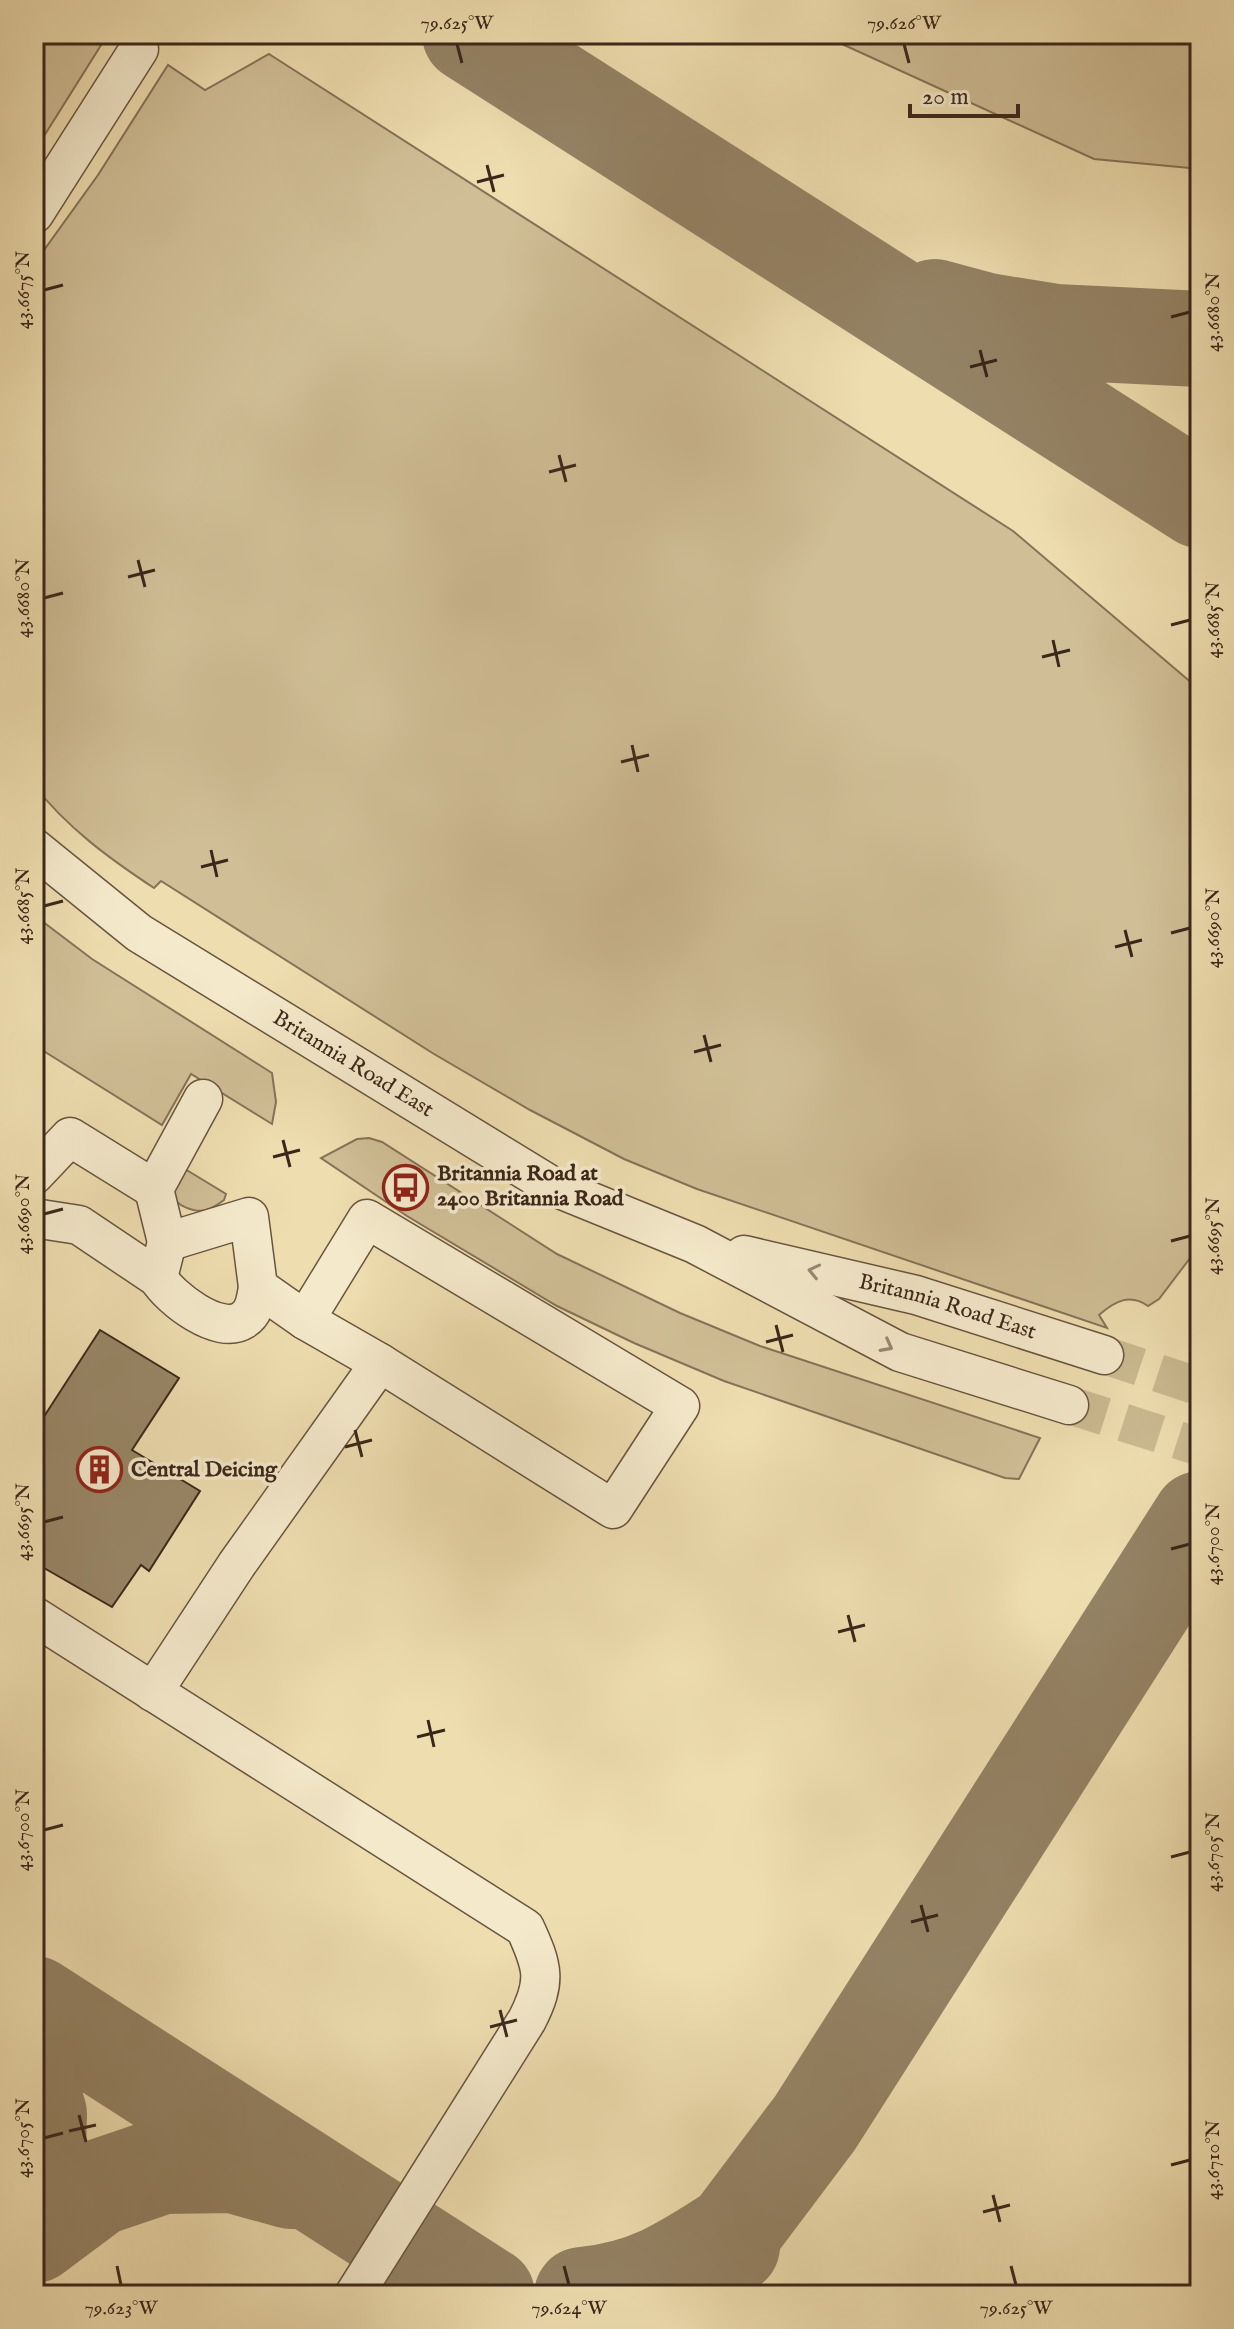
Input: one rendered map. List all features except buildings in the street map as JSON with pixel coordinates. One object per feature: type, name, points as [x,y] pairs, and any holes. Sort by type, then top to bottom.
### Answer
[{"type":"street","points":[[34,214],[139,49]]},
{"type":"street","name":"Britannia Road East","points":[[34,848],[139,933],[550,1185],[695,1244],[900,1352],[1069,1405]]},
{"type":"street","points":[[34,1218],[79,1225],[162,1260],[249,1217],[258,1287],[255,1308],[243,1321],[227,1325],[200,1315],[166,1291],[162,1260],[154,1189],[203,1099]]},
{"type":"street","points":[[34,1175],[70,1137],[154,1189]]},
{"type":"street","points":[[258,1287],[305,1320],[380,1363],[613,1509],[680,1406],[367,1219],[305,1320]]},
{"type":"street","name":"Britannia Road East","points":[[695,1244],[916,1295],[1104,1355]]},
{"type":"street","points":[[153,1692],[237,1564],[380,1363]]},
{"type":"street","points":[[34,1616],[525,1928],[541,1968],[541,1994],[354,2295]]},
{"type":"shaded area","points":[[34,34],[108,34],[34,152]]},
{"type":"shaded area","points":[[820,34],[1200,34],[1200,169],[1094,159]]},
{"type":"shaded area","points":[[269,54],[1013,531],[1200,690],[1200,1245],[1159,1299],[1148,1306],[1129,1299],[1111,1306],[1099,1315],[1107,1328],[697,1189],[624,1159],[530,1110],[434,1054],[161,881],[154,888],[90,841],[60,815],[34,785],[34,264],[98,175],[168,65],[205,90]]},
{"type":"shaded area","points":[[34,915],[92,959],[272,1073],[276,1102],[272,1124],[191,1074],[162,1125],[34,1045]]},
{"type":"shaded area","points":[[369,1138],[382,1142],[557,1254],[680,1313],[760,1346],[1040,1438],[1019,1479],[1005,1478],[724,1381],[634,1343],[557,1306],[407,1216],[321,1158],[357,1139]]},
{"type":"shaded area","points":[[185,1169],[226,1194],[224,1200],[202,1211],[186,1208],[177,1202],[173,1191]]},
{"type":"taxiway","points":[[470,34],[1200,500]]},
{"type":"taxiway","points":[[935,307],[987,321],[1055,332],[1200,339]]},
{"type":"taxiway","points":[[693,2295],[733,2232],[815,2123],[1200,1519]]},
{"type":"taxiway","points":[[34,2004],[487,2295]]},
{"type":"taxiway","points":[[34,2097],[39,2114],[34,2195]]},
{"type":"taxiway","points":[[34,2235],[97,2188],[162,2166],[233,2165],[291,2181]]},
{"type":"taxiway","points":[[582,2295],[625,2287],[662,2274],[733,2232],[732,2246]]},
{"type":"tunnel","points":[[1104,1355],[1200,1387]]},
{"type":"tunnel","points":[[1069,1405],[1200,1447]]},
{"type":"place","name":"Britannia Road at 2400 Britannia Road","points":[[406,1187]]},
{"type":"place","name":"Central Deicing","points":[[100,1470]]}]
